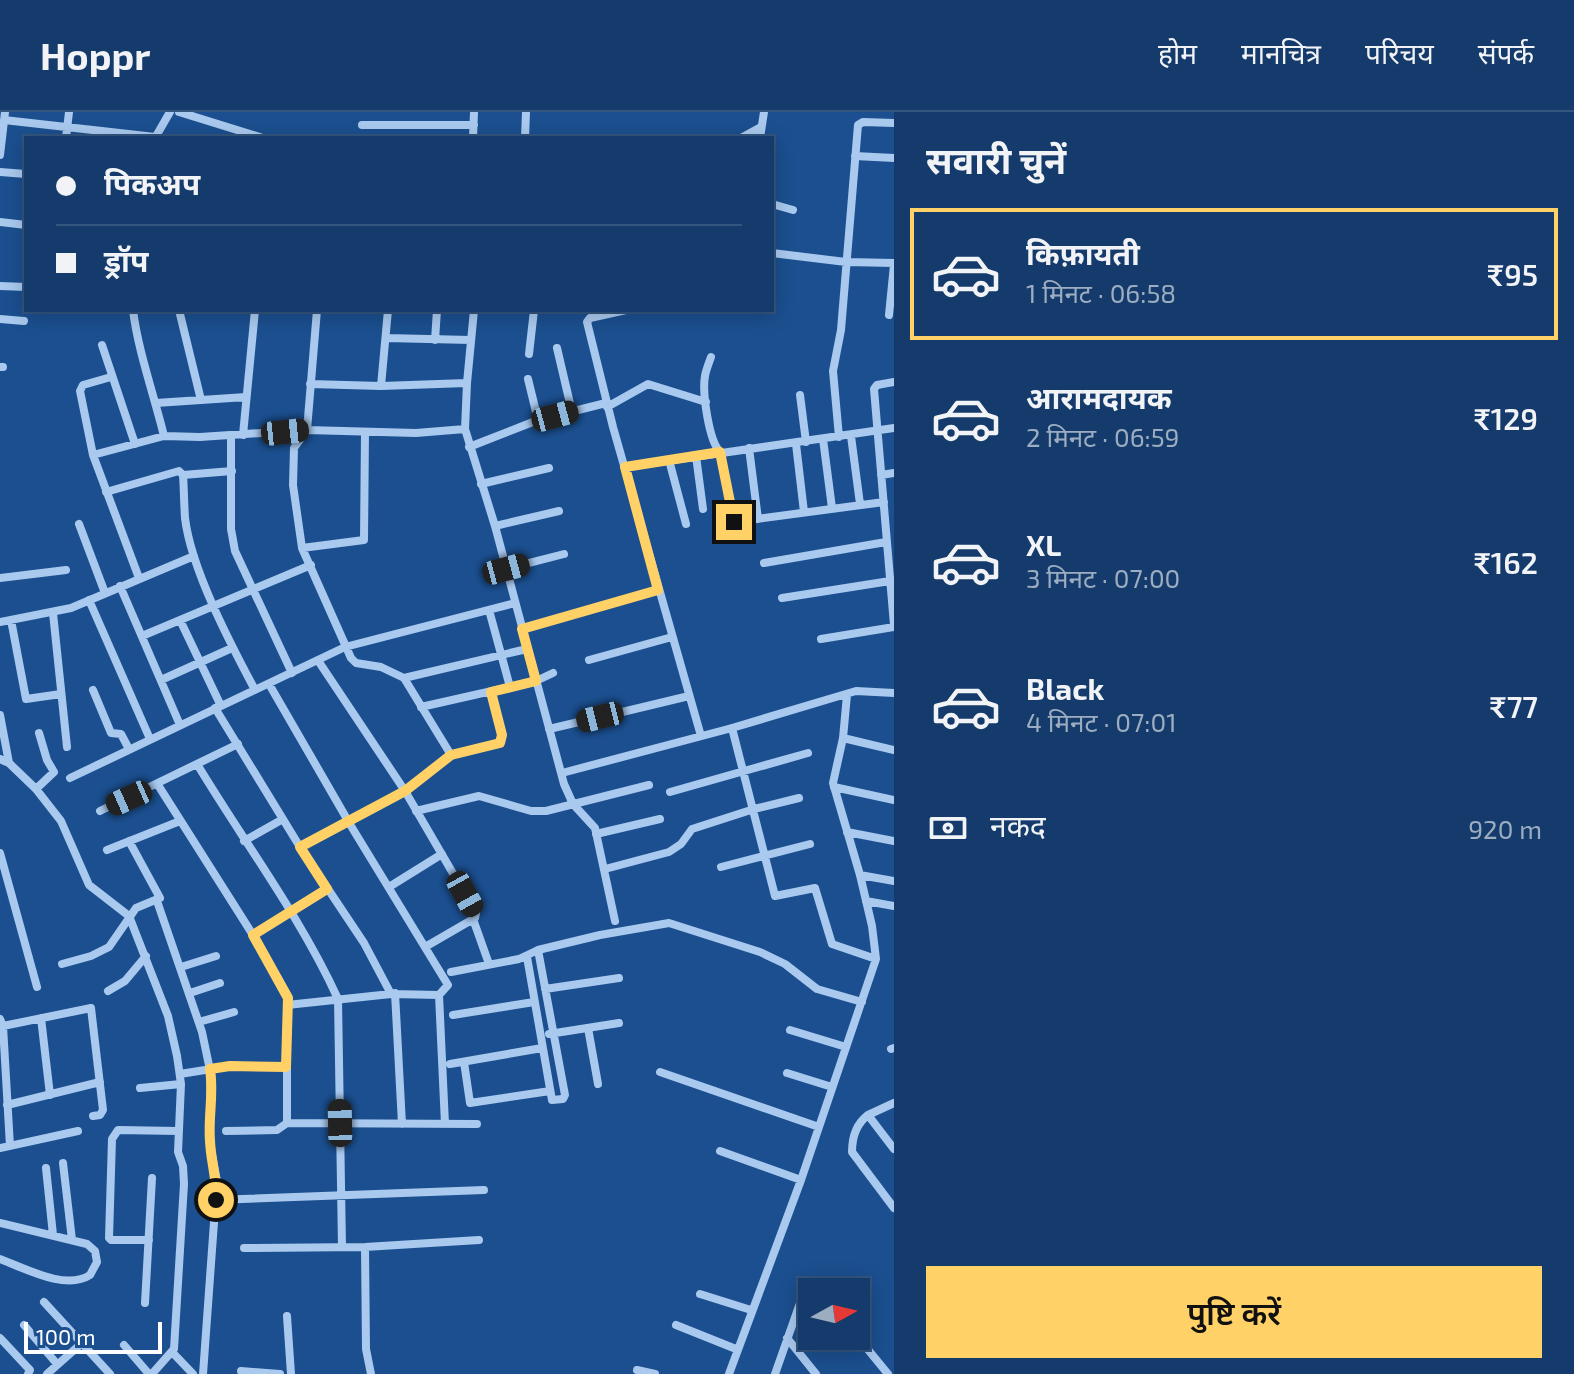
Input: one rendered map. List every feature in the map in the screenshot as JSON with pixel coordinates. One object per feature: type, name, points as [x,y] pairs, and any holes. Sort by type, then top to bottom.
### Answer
[{"type":"street","points":[[66,136],[69,112]]},
{"type":"street","points":[[156,136],[170,112]]},
{"type":"street","points":[[179,112],[257,136]]},
{"type":"street","points":[[473,136],[474,112]]},
{"type":"street","points":[[525,136],[526,112]]},
{"type":"street","points":[[760,136],[764,112]]},
{"type":"street","points":[[0,155],[5,116],[139,136]]},
{"type":"street","points":[[839,437],[833,371],[841,330],[860,122],[894,123]]},
{"type":"street","points":[[362,125],[474,125]]},
{"type":"street","points":[[745,136],[761,127]]},
{"type":"street","points":[[855,156],[894,158]]},
{"type":"street","points":[[0,172],[24,174]]},
{"type":"street","points":[[774,205],[793,210]]},
{"type":"street","points":[[0,222],[24,225]]},
{"type":"street","points":[[774,253],[894,264],[889,315]]},
{"type":"street","points":[[0,286],[24,287]]},
{"type":"street","points":[[133,312],[139,345],[164,436]]},
{"type":"street","points":[[179,312],[201,400]]},
{"type":"street","points":[[243,435],[255,312]]},
{"type":"street","points":[[317,312],[307,430],[294,448],[293,485],[302,548],[345,647],[356,663],[381,667],[404,678],[451,755]]},
{"type":"street","points":[[381,386],[388,312]]},
{"type":"street","points":[[435,340],[437,312]]},
{"type":"street","points":[[474,312],[465,429],[469,447],[495,526],[562,773],[573,804],[590,820],[596,834],[615,921]]},
{"type":"street","points":[[529,354],[534,312]]},
{"type":"street","points":[[587,314],[607,405],[701,736]]},
{"type":"street","points":[[0,319],[24,321]]},
{"type":"street","points":[[386,338],[471,340]]},
{"type":"street","points":[[102,345],[135,444]]},
{"type":"street","points":[[557,348],[572,412]]},
{"type":"street","points":[[711,357],[704,378],[706,402],[714,446],[720,452],[732,521],[860,504],[894,510]]},
{"type":"street","points":[[111,377],[83,385],[80,391],[93,455],[139,578]]},
{"type":"street","points":[[528,379],[538,420]]},
{"type":"street","points":[[821,639],[894,626],[874,389],[877,385],[894,382]]},
{"type":"street","points":[[310,384],[381,386],[467,383]]},
{"type":"street","points":[[469,447],[538,420],[607,405],[648,384],[706,402]]},
{"type":"street","points":[[800,395],[804,512]]},
{"type":"street","points":[[156,403],[246,397]]},
{"type":"street","points":[[625,467],[894,428]]},
{"type":"street","points":[[93,455],[164,436],[231,436],[307,430],[416,433],[465,429]]},
{"type":"street","points":[[302,548],[364,540],[365,432]]},
{"type":"street","points":[[231,436],[231,529],[235,551],[292,673]]},
{"type":"street","points":[[851,436],[860,504]]},
{"type":"street","points":[[823,439],[832,508]]},
{"type":"street","points":[[749,448],[758,519]]},
{"type":"street","points":[[696,456],[703,509]]},
{"type":"street","points":[[669,460],[686,524]]},
{"type":"street","points":[[481,484],[549,468]]},
{"type":"street","points":[[106,492],[179,471],[183,475],[185,520],[194,556],[232,648],[255,690]]},
{"type":"street","points":[[183,475],[232,471]]},
{"type":"street","points":[[881,475],[894,473]]},
{"type":"street","points":[[495,526],[559,511]]},
{"type":"street","points":[[79,524],[105,593]]},
{"type":"street","points":[[764,563],[886,542]]},
{"type":"street","points":[[506,569],[564,554]]},
{"type":"street","points":[[0,622],[53,613],[194,556]]},
{"type":"street","points":[[142,636],[311,565]]},
{"type":"street","points":[[0,578],[66,570]]},
{"type":"street","points":[[782,598],[890,581]]},
{"type":"street","points":[[120,586],[180,725]]},
{"type":"street","points":[[522,629],[658,590]]},
{"type":"street","points":[[89,600],[150,739]]},
{"type":"street","points":[[70,778],[345,647],[515,603]]},
{"type":"street","points":[[489,610],[510,687]]},
{"type":"street","points":[[53,613],[67,747]]},
{"type":"street","points":[[11,620],[26,699],[61,694]]},
{"type":"street","points":[[180,620],[218,707],[238,744],[393,994],[402,1124]]},
{"type":"street","points":[[589,660],[672,637]]},
{"type":"street","points":[[161,680],[232,648]]},
{"type":"street","points":[[404,678],[527,649]]},
{"type":"street","points":[[319,662],[405,791],[476,913],[473,919],[425,947]]},
{"type":"street","points":[[421,707],[536,681],[553,673]]},
{"type":"street","points":[[269,684],[348,821],[447,980],[445,991],[439,995],[393,994],[287,1005]]},
{"type":"street","points":[[93,690],[111,733],[121,734],[129,749]]},
{"type":"street","points":[[562,773],[847,695],[868,690],[894,693]]},
{"type":"street","points":[[300,847],[405,791],[451,755],[502,740],[491,692]]},
{"type":"street","points":[[729,1374],[801,1180],[876,959],[860,875],[833,783],[843,738],[847,695]]},
{"type":"street","points":[[614,714],[689,696]]},
{"type":"street","points":[[0,715],[4,761],[39,793],[61,821],[89,885],[129,916],[168,1016],[180,1074],[178,1152],[184,1184],[174,1349],[151,1374],[124,1345]]},
{"type":"street","points":[[549,729],[600,717]]},
{"type":"street","points":[[732,728],[775,896],[815,888],[832,944],[876,959]]},
{"type":"street","points":[[39,733],[54,772],[39,793]]},
{"type":"street","points":[[843,738],[894,750]]},
{"type":"street","points":[[100,811],[238,744]]},
{"type":"street","points":[[670,792],[808,753]]},
{"type":"street","points":[[197,764],[290,912],[338,999],[342,1247]]},
{"type":"street","points":[[158,785],[253,935],[287,995],[287,1123]]},
{"type":"street","points":[[416,811],[473,796],[539,811],[649,785]]},
{"type":"street","points":[[834,787],[894,800]]},
{"type":"street","points":[[605,869],[669,852],[681,844],[692,829],[799,798]]},
{"type":"street","points":[[244,841],[283,819]]},
{"type":"street","points":[[596,834],[660,819]]},
{"type":"street","points":[[107,850],[180,821]]},
{"type":"street","points":[[847,832],[894,841]]},
{"type":"street","points":[[62,964],[109,947],[136,908],[160,897],[129,841]]},
{"type":"street","points":[[721,867],[810,844]]},
{"type":"street","points":[[0,853],[37,987]]},
{"type":"street","points":[[389,887],[442,854]]},
{"type":"street","points":[[860,875],[894,881]]},
{"type":"street","points":[[253,935],[327,889]]},
{"type":"street","points":[[157,901],[199,1022],[213,1095],[209,1139],[216,1171],[216,1200],[203,1374]]},
{"type":"street","points":[[866,901],[894,906]]},
{"type":"street","points":[[473,919],[489,964]]},
{"type":"street","points":[[451,972],[527,957],[538,950],[617,932],[669,923],[760,952],[785,964],[817,989],[862,1002]]},
{"type":"street","points":[[527,957],[550,1091],[553,1100],[565,1098],[538,950]]},
{"type":"street","points":[[108,991],[125,981],[146,956]]},
{"type":"street","points":[[181,967],[216,956]]},
{"type":"street","points":[[545,989],[619,978]]},
{"type":"street","points":[[190,993],[220,983]]},
{"type":"street","points":[[439,995],[445,1124]]},
{"type":"street","points":[[453,1015],[534,1002]]},
{"type":"street","points":[[10,1146],[1,1022],[91,1008],[103,1110],[100,1115],[93,1116]]},
{"type":"street","points":[[199,1022],[234,1012]]},
{"type":"street","points":[[41,1018],[50,1095]]},
{"type":"street","points":[[540,1036],[619,1023]]},
{"type":"street","points":[[588,1028],[598,1084]]},
{"type":"street","points":[[790,1030],[846,1047]]},
{"type":"street","points":[[450,1064],[542,1048]]},
{"type":"street","points":[[464,1062],[470,1103],[550,1091]]},
{"type":"street","points":[[180,1074],[230,1066],[286,1067]]},
{"type":"street","points":[[660,1072],[819,1127]]},
{"type":"street","points":[[787,1073],[832,1087]]},
{"type":"street","points":[[7,1105],[100,1082]]},
{"type":"street","points":[[140,1088],[181,1084]]},
{"type":"street","points":[[894,1103],[868,1115],[856,1126],[852,1152],[894,1208]]},
{"type":"street","points":[[868,1115],[894,1149]]},
{"type":"street","points":[[226,1131],[277,1130],[287,1123],[477,1124]]},
{"type":"street","points":[[149,1240],[109,1238],[112,1139],[118,1130],[178,1131]]},
{"type":"street","points":[[0,1148],[78,1131]]},
{"type":"street","points":[[720,1151],[801,1180]]},
{"type":"street","points":[[63,1163],[72,1240]]},
{"type":"street","points":[[46,1168],[53,1235]]},
{"type":"street","points":[[145,1303],[152,1178]]},
{"type":"street","points":[[216,1200],[484,1190]]},
{"type":"street","points":[[0,1223],[87,1244],[95,1251],[95,1268],[84,1279],[64,1280],[0,1259]]},
{"type":"street","points":[[244,1248],[365,1247],[479,1240]]},
{"type":"street","points":[[365,1247],[366,1349],[371,1374]]},
{"type":"street","points":[[700,1294],[751,1310]]},
{"type":"street","points":[[44,1302],[110,1374]]},
{"type":"street","points":[[775,1374],[798,1308]]},
{"type":"street","points":[[287,1316],[291,1374]]},
{"type":"street","points":[[24,1325],[57,1364]]},
{"type":"street","points":[[676,1325],[736,1349]]},
{"type":"street","points":[[0,1338],[30,1370],[28,1374]]},
{"type":"street","points":[[787,1338],[816,1374]]},
{"type":"street","points":[[47,1374],[82,1343]]},
{"type":"street","points":[[868,1350],[886,1372],[894,1361]]},
{"type":"street","points":[[172,1352],[193,1374]]},
{"type":"street","points":[[637,1370],[655,1374]]},
{"type":"street","points":[[241,1371],[280,1374]]},
{"type":"route","points":[[216,1200],[216,1171],[209,1139],[213,1095],[210,1069],[230,1066],[286,1067],[288,998],[253,935],[327,889],[300,847],[405,791],[451,755],[500,743],[502,735],[491,692],[536,681],[522,629],[658,590],[625,467],[720,452],[734,522]]}]
